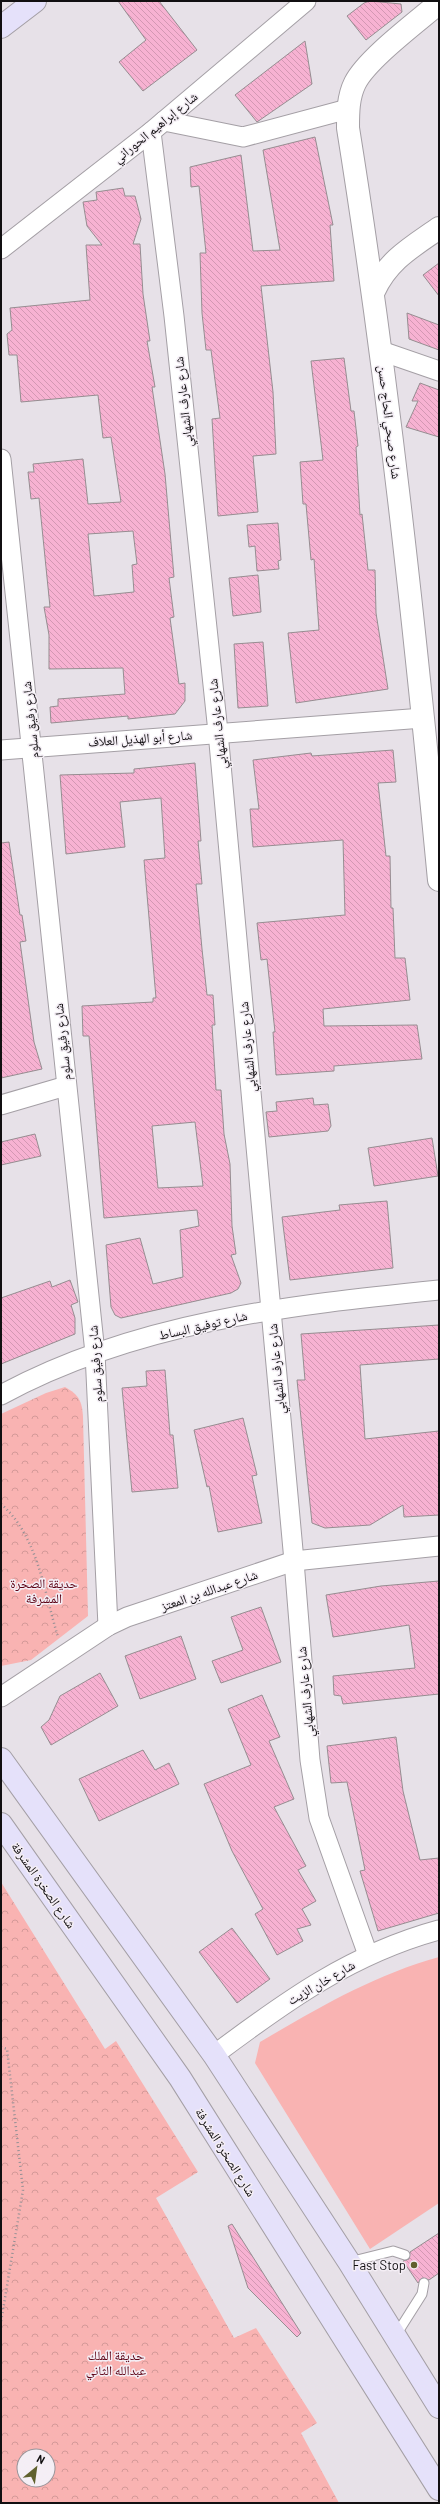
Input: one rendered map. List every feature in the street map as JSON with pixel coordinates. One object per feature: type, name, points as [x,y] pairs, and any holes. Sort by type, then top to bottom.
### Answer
[{"type":"main road","points":[[1,27],[35,1]]},
{"type":"main road","points":[[1,1759],[214,2055],[349,2262],[439,2407]]},
{"type":"main road","name":"شارع الصخرة المشرفة","points":[[1,1824],[180,2078],[439,2489]]},
{"type":"street","name":"شارع إبراهيم الحوراني","points":[[1,249],[157,126],[306,1]]},
{"type":"street","name":"شارع صبحي الحاج حسن","points":[[439,3],[363,69],[355,84],[348,109],[348,128],[374,291],[393,442],[439,880]]},
{"type":"street","points":[[157,126],[243,137],[348,109]]},
{"type":"street","name":"شارع عارف الشهابي","points":[[157,126],[174,316],[218,732],[294,1561],[310,1760],[319,1818],[368,1955]]},
{"type":"street","points":[[374,291],[381,275],[390,264],[439,228]]},
{"type":"street","points":[[381,351],[439,371]]},
{"type":"street","name":"شارع رفيق سلوم","points":[[1,459],[7,568],[33,746],[66,1086],[96,1353],[108,1626]]},
{"type":"street","name":"شارع أبو الهذيل العلاف","points":[[1,750],[33,746],[423,718]]},
{"type":"street","points":[[1,1105],[66,1086]]},
{"type":"street","name":"شارع توفيق البساط","points":[[1,1395],[96,1353],[210,1322],[270,1310],[323,1302],[439,1290]]},
{"type":"street","name":"شارع عبدالله بن المعتز","points":[[1,1697],[108,1626],[294,1561],[439,1546]]},
{"type":"street","name":"شارع خان الزيت","points":[[214,2055],[273,2010],[368,1955],[401,1940],[439,1930]]},
{"type":"lane","points":[[349,2262],[393,2251],[405,2255]]},
{"type":"lane","points":[[395,2337],[422,2294],[424,2283]]},
{"type":"path","points":[[1,1504],[23,1527],[35,1556],[59,1640],[66,1654]]},
{"type":"path","points":[[1,2047],[7,2050],[23,2190],[1,2322]]},
{"type":"green space","name":"حديقة الصخرة المشرفة","points":[[65,1387],[77,1396],[83,1411],[88,1616],[31,1660],[1,1666],[1,1414],[46,1393]]},
{"type":"green space","name":"حديقة الملك عبدالله الثاني","points":[[1,1882],[105,2049],[116,2041],[198,2172],[156,2198],[234,2338],[256,2328],[317,2423],[301,2433],[339,2503],[1,2503]]},
{"type":"green space","points":[[439,1957],[439,2203],[370,2249],[255,2063],[260,2042],[282,2029],[369,1983],[415,1964]]},
{"type":"building","points":[[118,1],[159,1],[197,50],[143,91],[119,62],[146,40]]},
{"type":"building","points":[[370,1],[401,4],[402,12],[366,40],[347,16],[364,3]]},
{"type":"building","points":[[305,41],[312,84],[257,122],[235,95]]},
{"type":"building","points":[[315,137],[333,225],[330,225],[334,281],[261,286],[273,392],[276,454],[253,456],[258,512],[218,516],[212,419],[220,418],[211,350],[206,350],[202,313],[200,253],[206,253],[199,186],[191,187],[190,167],[241,155],[253,251],[280,250],[263,150]]},
{"type":"building","points":[[123,188],[125,196],[135,196],[141,219],[133,244],[140,244],[143,294],[150,341],[147,341],[155,387],[152,387],[165,474],[174,577],[169,578],[174,617],[170,618],[179,684],[185,683],[185,701],[175,714],[128,719],[128,716],[51,723],[50,707],[58,706],[58,699],[125,694],[123,668],[49,669],[49,635],[44,607],[50,607],[39,498],[31,499],[28,472],[34,472],[33,464],[83,459],[88,504],[121,502],[111,437],[103,438],[98,395],[21,402],[17,355],[9,355],[7,334],[12,330],[10,308],[90,300],[86,245],[102,245],[87,226],[83,202],[97,200],[96,192]],"holes":[[[133,531],[137,564],[132,565],[134,592],[94,596],[88,534]]]},
{"type":"building","points":[[439,263],[439,296],[423,275]]},
{"type":"building","points":[[407,313],[439,325],[439,350],[409,339]]},
{"type":"building","points":[[344,358],[351,411],[354,411],[358,446],[356,447],[360,515],[362,514],[368,570],[375,570],[376,613],[388,689],[296,703],[288,633],[319,630],[314,559],[311,560],[306,504],[303,504],[300,462],[323,460],[311,361]]},
{"type":"building","points":[[420,383],[439,390],[439,437],[406,427],[418,401],[412,401]]},
{"type":"building","points":[[278,523],[281,560],[278,561],[279,569],[257,571],[255,546],[249,547],[247,525]]},
{"type":"building","points":[[258,575],[261,612],[233,616],[229,578]]},
{"type":"building","points":[[263,642],[268,706],[238,708],[234,644]]},
{"type":"building","points":[[393,750],[396,782],[378,783],[386,856],[390,856],[391,908],[393,908],[395,958],[405,958],[410,1000],[323,1009],[324,1026],[417,1025],[422,1059],[334,1066],[334,1071],[276,1075],[273,1032],[275,1032],[267,959],[261,960],[257,923],[345,915],[343,840],[253,847],[250,809],[259,809],[253,760],[311,753],[312,756]]},
{"type":"building","points":[[195,763],[201,841],[198,841],[202,884],[196,884],[207,995],[213,995],[215,1025],[212,1025],[216,1090],[221,1090],[224,1134],[230,1164],[232,1226],[236,1254],[231,1255],[241,1283],[238,1289],[231,1293],[121,1318],[115,1315],[111,1307],[106,1245],[140,1238],[153,1284],[183,1277],[180,1230],[199,1226],[197,1210],[104,1218],[89,1036],[83,1036],[82,1006],[153,1002],[153,998],[156,998],[144,860],[165,858],[161,798],[120,802],[125,847],[66,854],[60,775],[134,773],[134,769]],"holes":[[[195,1122],[203,1186],[158,1188],[152,1126]]]},
{"type":"building","points":[[9,842],[20,915],[22,915],[26,941],[20,942],[34,1042],[42,1069],[1,1078],[1,843]]},
{"type":"building","points":[[313,1098],[314,1105],[328,1104],[331,1126],[328,1131],[269,1137],[266,1112],[277,1111],[276,1102]]},
{"type":"building","points":[[35,1134],[41,1156],[1,1165],[1,1142]]},
{"type":"building","points":[[432,1138],[438,1176],[374,1186],[368,1148]]},
{"type":"building","points":[[387,1201],[393,1268],[290,1280],[282,1217],[340,1210],[339,1205]]},
{"type":"building","points":[[70,1280],[78,1302],[71,1305],[75,1318],[75,1334],[1,1364],[1,1298],[50,1281],[52,1287]]},
{"type":"building","points":[[439,1325],[439,1359],[360,1365],[365,1439],[439,1431],[439,1515],[404,1517],[403,1505],[370,1525],[325,1528],[312,1523],[297,1380],[305,1380],[301,1334]]},
{"type":"building","points":[[165,1370],[170,1435],[173,1435],[178,1488],[132,1492],[122,1388],[147,1386],[146,1371]]},
{"type":"building","points":[[243,1418],[257,1475],[252,1476],[262,1523],[218,1532],[209,1486],[207,1487],[194,1430]]},
{"type":"building","points":[[439,1581],[439,1694],[343,1704],[341,1696],[334,1695],[333,1676],[415,1668],[409,1625],[333,1637],[326,1595],[381,1586]]},
{"type":"building","points":[[261,1607],[281,1662],[221,1683],[212,1661],[243,1650],[231,1617]]},
{"type":"building","points":[[181,1636],[196,1679],[140,1699],[125,1656]]},
{"type":"building","points":[[100,1673],[118,1706],[51,1745],[41,1727],[49,1720],[60,1696]]},
{"type":"building","points":[[262,1695],[280,1737],[269,1741],[294,1799],[274,1807],[306,1866],[298,1870],[316,1901],[302,1909],[311,1925],[297,1929],[303,1941],[277,1955],[255,1914],[263,1909],[232,1851],[204,1784],[251,1765],[228,1709]]},
{"type":"building","points":[[396,1737],[403,1791],[420,1860],[439,1858],[439,1913],[378,1931],[360,1871],[365,1870],[347,1782],[331,1783],[327,1746]]},
{"type":"building","points":[[143,1750],[155,1770],[169,1763],[179,1784],[99,1821],[79,1779]]},
{"type":"building","points":[[232,1928],[270,1979],[237,2003],[199,1952]]},
{"type":"building","points":[[232,2224],[301,2333],[297,2337],[248,2288],[228,2226]]},
{"type":"building","points":[[439,2233],[439,2273],[429,2280],[422,2278],[418,2283],[403,2261],[409,2259],[410,2252]]},
{"type":"place","name":"Fast Stop","points":[[414,2265]]}]
